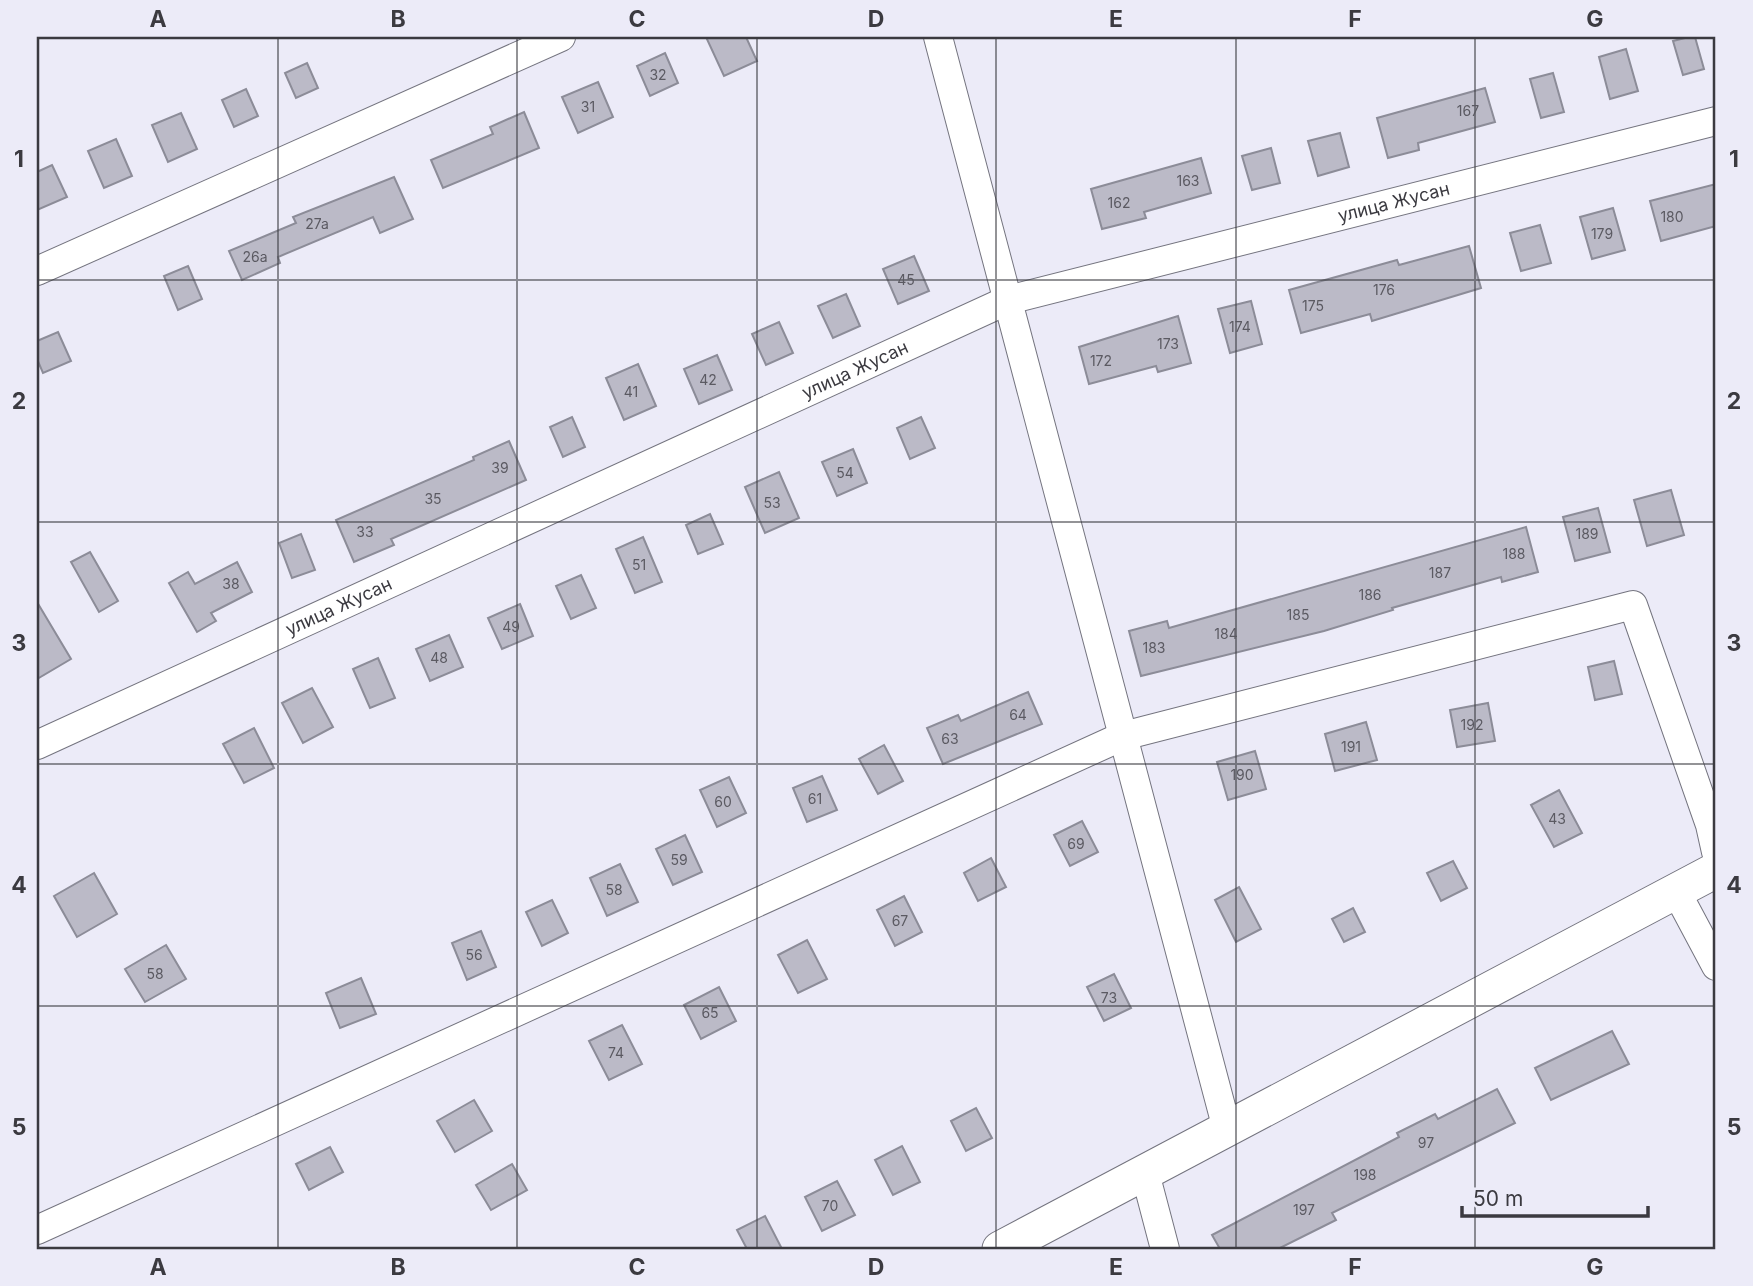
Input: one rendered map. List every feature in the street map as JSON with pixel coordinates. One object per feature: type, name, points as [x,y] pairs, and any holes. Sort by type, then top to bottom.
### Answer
[{"type":"street","points":[[37,271],[561,37]]},
{"type":"street","points":[[939,37],[1227,1129]]},
{"type":"street","name":"улица Жусан","points":[[37,746],[1008,300],[1716,121]]},
{"type":"street","points":[[37,1230],[1123,736],[1633,605],[1710,825],[1716,852]]},
{"type":"street","points":[[1000,1249],[1716,870]]},
{"type":"street","points":[[1676,891],[1716,966]]},
{"type":"street","points":[[1145,1172],[1165,1249]]},
{"type":"building","points":[[706,37],[746,37],[757,61],[724,76]]},
{"type":"building","points":[[1695,37],[1704,69],[1683,75],[1673,41]]},
{"type":"building","points":[[1626,49],[1638,91],[1610,99],[1599,57]]},
{"type":"building","points":[[665,53],[678,83],[650,96],[637,66]]},
{"type":"building","points":[[307,63],[318,88],[296,98],[285,73]]},
{"type":"building","points":[[1553,73],[1564,112],[1541,118],[1530,79]]},
{"type":"building","points":[[598,82],[613,117],[578,133],[562,97]]},
{"type":"building","points":[[1485,88],[1495,122],[1418,143],[1419,150],[1388,158],[1377,118]]},
{"type":"building","points":[[246,89],[258,116],[234,127],[222,100]]},
{"type":"building","points":[[524,112],[539,148],[443,188],[431,160],[493,134],[490,127]]},
{"type":"building","points":[[181,113],[197,149],[168,162],[152,125]]},
{"type":"building","points":[[1340,133],[1349,167],[1318,176],[1308,141]]},
{"type":"building","points":[[116,139],[132,176],[104,188],[88,151]]},
{"type":"building","points":[[1271,148],[1280,183],[1252,190],[1242,156]]},
{"type":"building","points":[[1201,158],[1211,193],[1144,212],[1146,218],[1102,229],[1091,189]]},
{"type":"building","points":[[52,165],[67,197],[37,210],[37,172]]},
{"type":"building","points":[[394,177],[413,219],[380,233],[373,217],[278,257],[280,263],[242,280],[229,251],[296,223],[293,217]]},
{"type":"building","points":[[1716,184],[1716,226],[1661,241],[1650,201]]},
{"type":"building","points":[[1613,208],[1625,250],[1592,259],[1580,217]]},
{"type":"building","points":[[1540,225],[1551,263],[1521,271],[1510,233]]},
{"type":"building","points":[[1469,246],[1481,288],[1372,321],[1370,314],[1301,333],[1289,290],[1397,260],[1399,265]]},
{"type":"building","points":[[914,256],[929,291],[898,304],[883,269]]},
{"type":"building","points":[[188,266],[202,299],[178,310],[164,276]]},
{"type":"building","points":[[846,294],[860,326],[833,338],[818,306]]},
{"type":"building","points":[[1251,301],[1262,344],[1230,353],[1218,309]]},
{"type":"building","points":[[1178,316],[1191,363],[1158,372],[1156,366],[1089,384],[1079,347]]},
{"type":"building","points":[[779,322],[793,353],[766,365],[752,334]]},
{"type":"building","points":[[58,332],[71,361],[43,373],[37,359],[37,341]]},
{"type":"building","points":[[717,355],[732,390],[699,404],[684,369]]},
{"type":"building","points":[[638,364],[656,406],[624,420],[606,378]]},
{"type":"building","points":[[572,417],[585,447],[563,457],[550,427]]},
{"type":"building","points":[[921,417],[935,448],[910,459],[897,428]]},
{"type":"building","points":[[509,441],[526,480],[391,539],[394,545],[354,562],[336,520],[474,460],[473,457]]},
{"type":"building","points":[[853,449],[867,483],[837,496],[822,462]]},
{"type":"building","points":[[779,472],[799,518],[765,533],[745,487]]},
{"type":"building","points":[[1671,490],[1684,535],[1647,546],[1634,500]]},
{"type":"building","points":[[1598,508],[1610,552],[1575,561],[1563,517]]},
{"type":"building","points":[[710,514],[723,544],[698,554],[686,525]]},
{"type":"building","points":[[1526,527],[1538,572],[1502,582],[1501,577],[1392,608],[1393,610],[1324,631],[1141,676],[1129,631],[1167,621],[1169,628]]},
{"type":"building","points":[[301,534],[315,570],[292,578],[279,543]]},
{"type":"building","points":[[643,537],[662,582],[635,593],[616,549]]},
{"type":"building","points":[[90,552],[118,601],[99,612],[71,562]]},
{"type":"building","points":[[237,562],[252,592],[211,613],[216,621],[197,632],[169,583],[188,572],[195,584]]},
{"type":"building","points":[[581,575],[596,608],[571,619],[556,586]]},
{"type":"building","points":[[37,602],[71,659],[37,679]]},
{"type":"building","points":[[520,604],[533,636],[502,649],[488,618]]},
{"type":"building","points":[[449,635],[463,667],[430,681],[416,649]]},
{"type":"building","points":[[378,658],[395,698],[370,708],[353,669]]},
{"type":"building","points":[[1614,661],[1622,694],[1595,700],[1588,667]]},
{"type":"building","points":[[312,688],[333,727],[303,743],[282,703]]},
{"type":"building","points":[[1028,692],[1042,724],[943,764],[927,728],[958,715],[961,721]]},
{"type":"building","points":[[1488,703],[1495,741],[1457,747],[1450,710]]},
{"type":"building","points":[[1366,722],[1377,760],[1335,771],[1325,734]]},
{"type":"building","points":[[254,728],[274,768],[244,783],[223,744]]},
{"type":"building","points":[[884,745],[903,781],[878,794],[859,759]]},
{"type":"building","points":[[1255,751],[1266,789],[1228,800],[1217,762]]},
{"type":"building","points":[[822,776],[837,810],[807,822],[793,788]]},
{"type":"building","points":[[729,777],[746,813],[717,827],[700,790]]},
{"type":"building","points":[[1559,790],[1582,833],[1554,847],[1531,805]]},
{"type":"building","points":[[1082,821],[1098,852],[1070,866],[1054,835]]},
{"type":"building","points":[[685,835],[702,872],[673,885],[656,849]]},
{"type":"building","points":[[991,858],[1006,887],[978,901],[964,873]]},
{"type":"building","points":[[1453,861],[1467,888],[1441,901],[1427,873]]},
{"type":"building","points":[[620,864],[638,902],[607,916],[590,878]]},
{"type":"building","points":[[94,873],[117,914],[77,937],[54,896]]},
{"type":"building","points":[[1239,887],[1261,929],[1236,942],[1215,900]]},
{"type":"building","points":[[904,896],[922,932],[895,946],[877,910]]},
{"type":"building","points":[[552,900],[568,933],[542,946],[526,912]]},
{"type":"building","points":[[1353,908],[1365,932],[1344,942],[1332,919]]},
{"type":"building","points":[[481,931],[496,967],[467,980],[452,943]]},
{"type":"building","points":[[807,940],[827,979],[798,993],[778,955]]},
{"type":"building","points":[[166,945],[186,979],[145,1002],[125,969]]},
{"type":"building","points":[[1114,974],[1131,1008],[1104,1021],[1087,987]]},
{"type":"building","points":[[361,978],[376,1014],[340,1028],[326,993]]},
{"type":"building","points":[[719,987],[736,1021],[701,1039],[684,1005]]},
{"type":"building","points":[[622,1025],[642,1064],[609,1080],[589,1041]]},
{"type":"building","points":[[1612,1031],[1629,1064],[1551,1100],[1535,1068]]},
{"type":"building","points":[[1497,1089],[1515,1123],[1332,1213],[1336,1220],[1278,1249],[1220,1249],[1212,1235],[1399,1137],[1397,1133],[1435,1114],[1438,1119]]},
{"type":"building","points":[[474,1100],[492,1131],[455,1152],[437,1121]]},
{"type":"building","points":[[976,1108],[992,1138],[966,1151],[951,1121]]},
{"type":"building","points":[[902,1146],[920,1182],[893,1195],[875,1160]]},
{"type":"building","points":[[330,1147],[343,1172],[309,1190],[296,1164]]},
{"type":"building","points":[[512,1164],[527,1190],[491,1210],[476,1185]]},
{"type":"building","points":[[837,1181],[855,1215],[822,1231],[805,1197]]},
{"type":"building","points":[[765,1216],[782,1249],[747,1249],[737,1230]]}]
